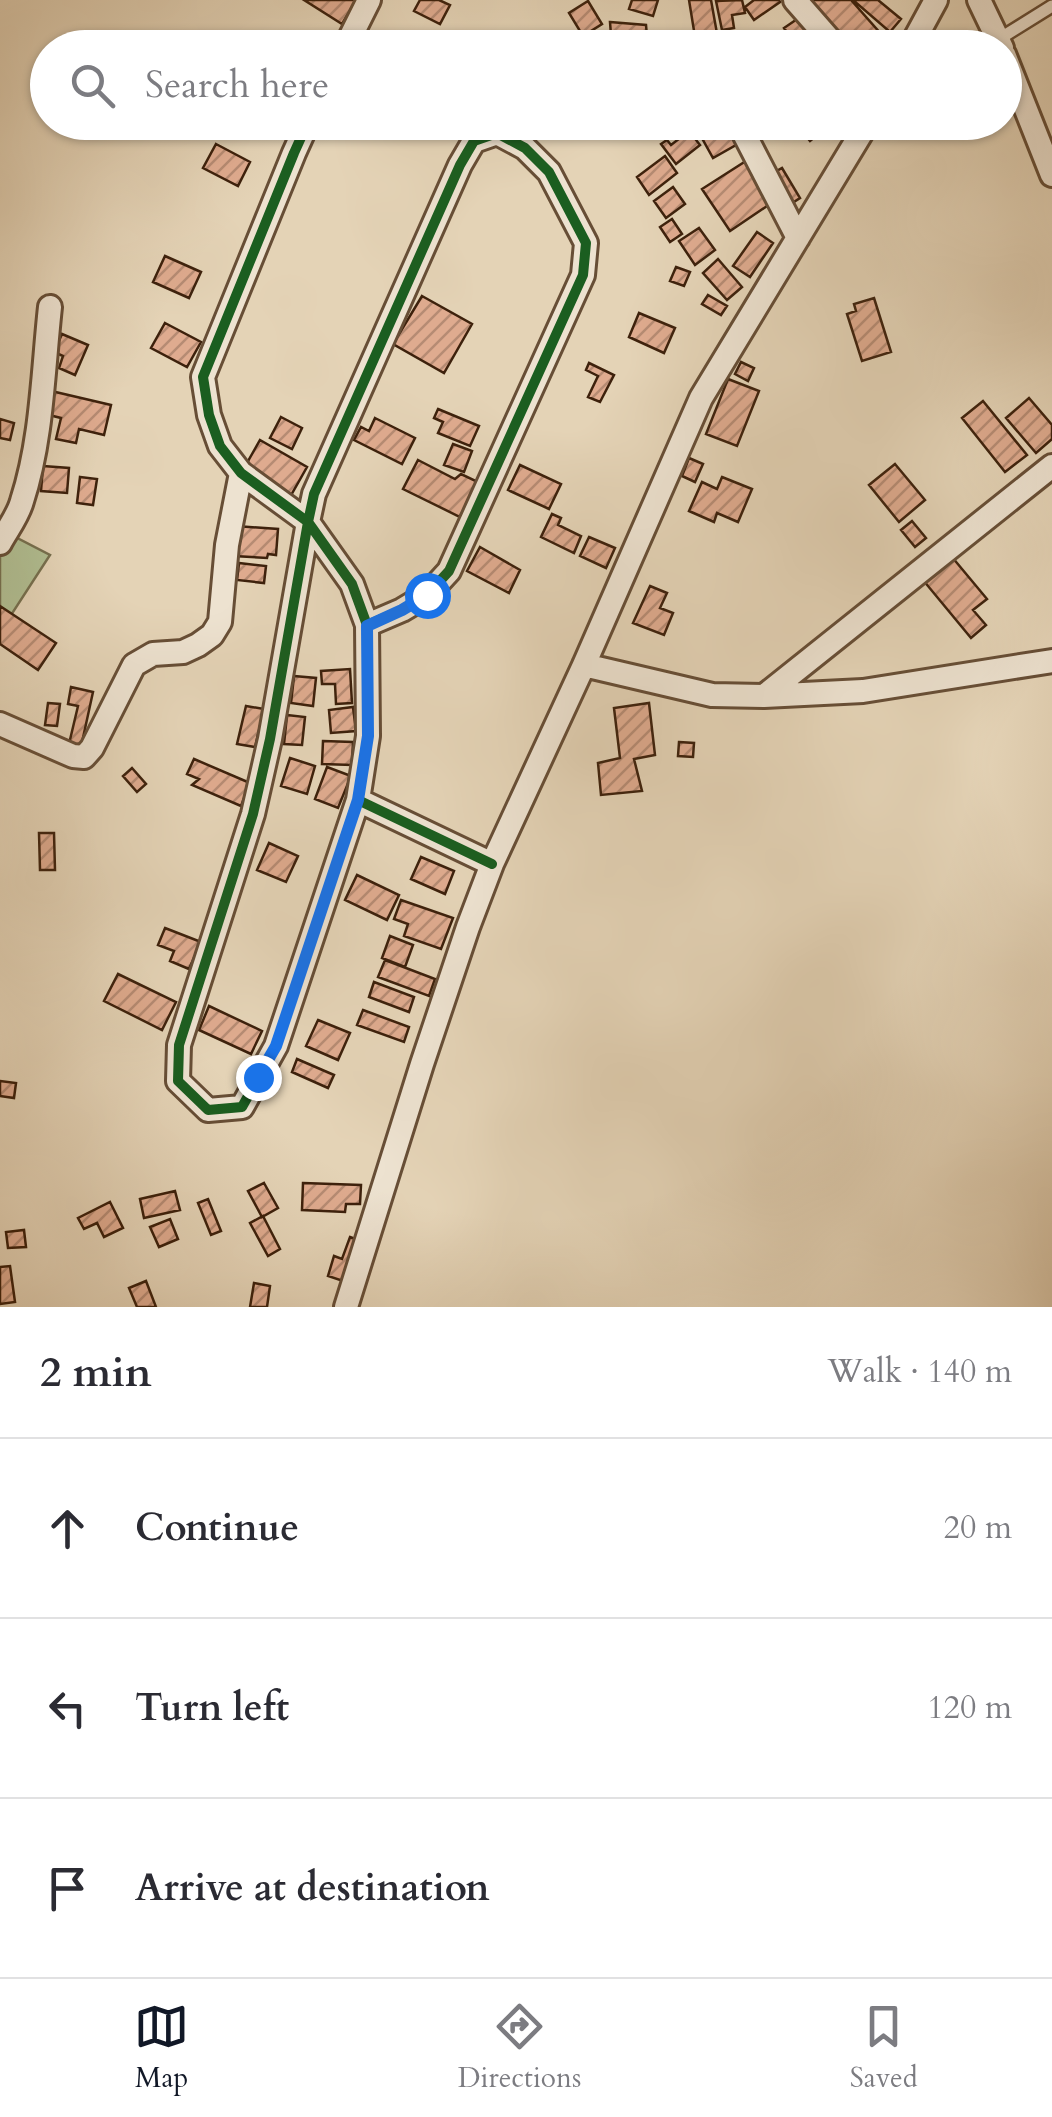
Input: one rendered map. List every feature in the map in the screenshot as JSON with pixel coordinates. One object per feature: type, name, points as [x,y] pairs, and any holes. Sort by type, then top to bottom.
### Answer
[{"type":"street","points":[[354,30],[369,0]]},
{"type":"street","points":[[795,0],[821,30]]},
{"type":"street","points":[[920,30],[936,0]]},
{"type":"street","points":[[979,0],[994,30]]},
{"type":"street","points":[[1022,98],[1052,175]]},
{"type":"street","points":[[300,140],[204,377],[209,416],[220,446],[241,473],[308,522],[352,584],[367,626],[368,736],[358,800],[276,1046],[242,1107],[208,1110],[178,1081],[179,1045],[253,814],[270,739],[308,522],[314,494],[460,165],[477,140]]},
{"type":"street","points":[[367,626],[427,595],[449,572],[583,275],[586,242],[548,172],[524,148],[510,140]]},
{"type":"street","points":[[747,140],[798,238]]},
{"type":"street","points":[[346,1307],[468,926],[492,864],[701,398],[857,140]]},
{"type":"street","points":[[0,543],[22,505],[30,468],[50,307]]},
{"type":"street","points":[[764,696],[1052,466]]},
{"type":"street","points":[[0,724],[73,756],[84,757],[134,665],[153,654],[183,652],[212,635],[220,622],[227,545],[241,473]]},
{"type":"street","points":[[584,666],[712,696],[764,696],[863,690],[1052,661]]},
{"type":"street","points":[[358,800],[492,864]]},
{"type":"lane","points":[[1022,31],[1052,6]]},
{"type":"green space","points":[[0,529],[50,555],[0,632]]},
{"type":"building","points":[[304,0],[355,0],[356,1],[342,24]]},
{"type":"building","points":[[420,0],[439,0],[450,5],[440,24],[414,11]]},
{"type":"building","points":[[632,0],[658,0],[653,16],[629,9]]},
{"type":"building","points":[[689,0],[711,0],[716,30],[694,30]]},
{"type":"building","points":[[742,0],[745,13],[732,15],[734,28],[722,30],[716,1]]},
{"type":"building","points":[[754,0],[780,2],[754,20],[745,7]]},
{"type":"building","points":[[804,0],[851,0],[878,30],[830,30]]},
{"type":"building","points":[[853,0],[878,0],[901,19],[888,30]]},
{"type":"building","points":[[588,1],[602,24],[592,30],[579,30],[569,13]]},
{"type":"building","points":[[806,13],[818,30],[785,30]]},
{"type":"building","points":[[610,22],[646,25],[646,30],[611,30]]},
{"type":"building","points":[[667,140],[671,145],[677,140],[696,140],[700,145],[676,164],[661,144]]},
{"type":"building","points":[[703,140],[742,140],[743,141],[713,158]]},
{"type":"building","points":[[216,144],[250,162],[238,186],[203,168]]},
{"type":"building","points":[[665,156],[677,173],[649,195],[637,177]]},
{"type":"building","points":[[746,161],[773,202],[730,231],[702,189]]},
{"type":"building","points":[[782,168],[800,198],[786,207],[768,176]]},
{"type":"building","points":[[673,187],[685,204],[666,218],[654,201]]},
{"type":"building","points":[[672,219],[682,234],[670,242],[660,227]]},
{"type":"building","points":[[699,228],[715,250],[695,265],[679,241]]},
{"type":"building","points":[[757,232],[773,243],[750,277],[733,266]]},
{"type":"building","points":[[165,256],[201,272],[189,298],[153,282]]},
{"type":"building","points":[[718,259],[742,287],[727,300],[703,273]]},
{"type":"building","points":[[676,267],[690,272],[684,286],[670,281]]},
{"type":"building","points":[[708,295],[727,306],[721,315],[702,304]]},
{"type":"building","points":[[422,296],[472,324],[444,373],[393,344]]},
{"type":"building","points":[[874,298],[891,352],[862,361],[847,314],[856,311],[854,304]]},
{"type":"building","points":[[639,313],[675,328],[664,353],[629,337]]},
{"type":"building","points":[[165,323],[201,342],[187,367],[151,348]]},
{"type":"building","points":[[62,334],[88,345],[75,375],[59,368],[63,356],[54,352]]},
{"type":"building","points":[[741,362],[754,368],[748,381],[735,374]]},
{"type":"building","points":[[589,363],[614,375],[600,402],[588,397],[598,376],[586,370]]},
{"type":"building","points":[[728,379],[759,391],[737,446],[706,434]]},
{"type":"building","points":[[47,390],[111,405],[104,435],[79,429],[76,443],[56,439],[61,418],[41,413]]},
{"type":"building","points":[[1029,398],[1052,425],[1052,439],[1036,453],[1006,418]]},
{"type":"building","points":[[983,401],[1027,455],[1005,472],[962,418]]},
{"type":"building","points":[[438,409],[479,426],[470,446],[438,433],[443,422],[434,418]]},
{"type":"building","points":[[281,417],[302,428],[292,449],[270,438]]},
{"type":"building","points":[[375,418],[415,438],[402,464],[354,440],[361,427],[369,431]]},
{"type":"building","points":[[0,419],[14,423],[10,440],[0,438]]},
{"type":"building","points":[[260,440],[307,467],[290,497],[243,470]]},
{"type":"building","points":[[453,444],[472,451],[464,472],[444,465]]},
{"type":"building","points":[[689,458],[703,464],[695,482],[682,476]]},
{"type":"building","points":[[418,460],[455,479],[461,474],[478,482],[460,517],[403,489]]},
{"type":"building","points":[[895,464],[925,500],[899,522],[869,485]]},
{"type":"building","points":[[520,465],[561,484],[549,509],[508,490]]},
{"type":"building","points":[[43,466],[69,468],[67,493],[41,491]]},
{"type":"building","points":[[80,477],[97,479],[93,505],[77,503]]},
{"type":"building","points":[[722,477],[752,489],[738,522],[717,513],[714,522],[689,511],[702,482],[717,489]]},
{"type":"building","points":[[552,514],[561,518],[558,525],[581,536],[574,553],[541,537]]},
{"type":"building","points":[[912,521],[926,538],[915,547],[901,530]]},
{"type":"building","points":[[236,526],[278,529],[276,555],[234,556]]},
{"type":"building","points":[[589,537],[615,548],[606,568],[580,556]]},
{"type":"building","points":[[480,547],[520,570],[509,593],[467,571]]},
{"type":"building","points":[[952,557],[987,599],[973,610],[986,625],[971,638],[923,580]]},
{"type":"building","points":[[239,563],[266,566],[264,583],[237,580]]},
{"type":"building","points":[[650,586],[667,593],[660,608],[673,613],[664,635],[633,623]]},
{"type":"building","points":[[0,606],[56,643],[38,670],[0,644]]},
{"type":"building","points":[[350,669],[352,703],[336,704],[335,684],[322,684],[321,671]]},
{"type":"building","points":[[294,676],[316,678],[313,706],[291,703]]},
{"type":"building","points":[[71,687],[93,692],[81,747],[69,744],[78,706],[68,704]]},
{"type":"building","points":[[48,703],[60,704],[57,726],[45,725]]},
{"type":"building","points":[[649,703],[655,755],[634,759],[642,791],[601,795],[598,763],[620,758],[614,708]]},
{"type":"building","points":[[246,706],[264,709],[255,747],[237,744]]},
{"type":"building","points":[[353,707],[356,731],[331,733],[329,710]]},
{"type":"building","points":[[287,715],[305,717],[302,745],[284,744]]},
{"type":"building","points":[[323,741],[353,742],[352,765],[322,764]]},
{"type":"building","points":[[679,742],[694,743],[693,757],[678,756]]},
{"type":"building","points":[[290,758],[315,766],[307,794],[281,786]]},
{"type":"building","points":[[194,759],[250,783],[241,806],[192,785],[199,779],[187,774]]},
{"type":"building","points":[[327,767],[351,776],[338,808],[315,799]]},
{"type":"building","points":[[132,768],[146,784],[137,792],[123,776]]},
{"type":"building","points":[[39,833],[54,833],[55,870],[40,870]]},
{"type":"building","points":[[269,843],[298,856],[286,882],[257,870]]},
{"type":"building","points":[[421,857],[454,871],[445,894],[411,879]]},
{"type":"building","points":[[357,875],[399,895],[387,920],[345,900]]},
{"type":"building","points":[[401,900],[453,918],[441,949],[404,936],[408,924],[394,919]]},
{"type":"building","points":[[165,928],[201,942],[189,969],[170,961],[174,951],[158,945]]},
{"type":"building","points":[[390,936],[413,945],[405,967],[382,958]]},
{"type":"building","points":[[385,960],[435,979],[429,996],[378,977]]},
{"type":"building","points":[[118,974],[176,1002],[162,1030],[104,1001]]},
{"type":"building","points":[[374,982],[414,997],[409,1012],[369,997]]},
{"type":"building","points":[[209,1006],[262,1031],[251,1054],[199,1030]]},
{"type":"building","points":[[363,1010],[409,1027],[404,1042],[357,1025]]},
{"type":"building","points":[[318,1020],[350,1033],[338,1060],[306,1046]]},
{"type":"building","points":[[297,1059],[334,1075],[328,1088],[292,1072]]},
{"type":"building","points":[[0,1081],[16,1083],[14,1098],[0,1096]]},
{"type":"building","points":[[264,1183],[278,1208],[262,1217],[248,1191]]},
{"type":"building","points":[[303,1183],[361,1185],[360,1204],[346,1204],[345,1212],[302,1210]]},
{"type":"building","points":[[175,1191],[180,1210],[144,1218],[140,1199]]},
{"type":"building","points":[[208,1199],[221,1231],[211,1235],[198,1203]]},
{"type":"building","points":[[110,1202],[123,1228],[104,1237],[97,1223],[84,1229],[78,1218]]},
{"type":"building","points":[[263,1216],[280,1249],[268,1256],[250,1223]]},
{"type":"building","points":[[170,1219],[178,1239],[159,1247],[150,1227]]},
{"type":"building","points":[[24,1230],[26,1247],[8,1248],[6,1232]]},
{"type":"building","points":[[350,1237],[358,1240],[343,1281],[328,1276],[334,1256],[342,1259]]},
{"type":"building","points":[[10,1266],[15,1302],[0,1304],[0,1267]]},
{"type":"building","points":[[146,1281],[156,1307],[137,1307],[129,1288]]},
{"type":"building","points":[[254,1283],[270,1286],[267,1307],[250,1307]]},
{"type":"cycle path","points":[[300,140],[203,377],[209,415],[220,446],[241,473],[308,522]]},
{"type":"cycle path","points":[[308,522],[314,494],[460,165],[477,140]]},
{"type":"cycle path","points":[[308,522],[352,584],[367,625],[427,595],[449,571],[583,275],[586,243],[549,172],[525,148],[510,140]]},
{"type":"cycle path","points":[[308,522],[253,814],[179,1045],[178,1081],[208,1110],[242,1107],[276,1046],[358,800],[492,864]]},
{"type":"route","points":[[258,1077],[276,1046],[358,800],[368,736],[367,626],[427,595]]}]
